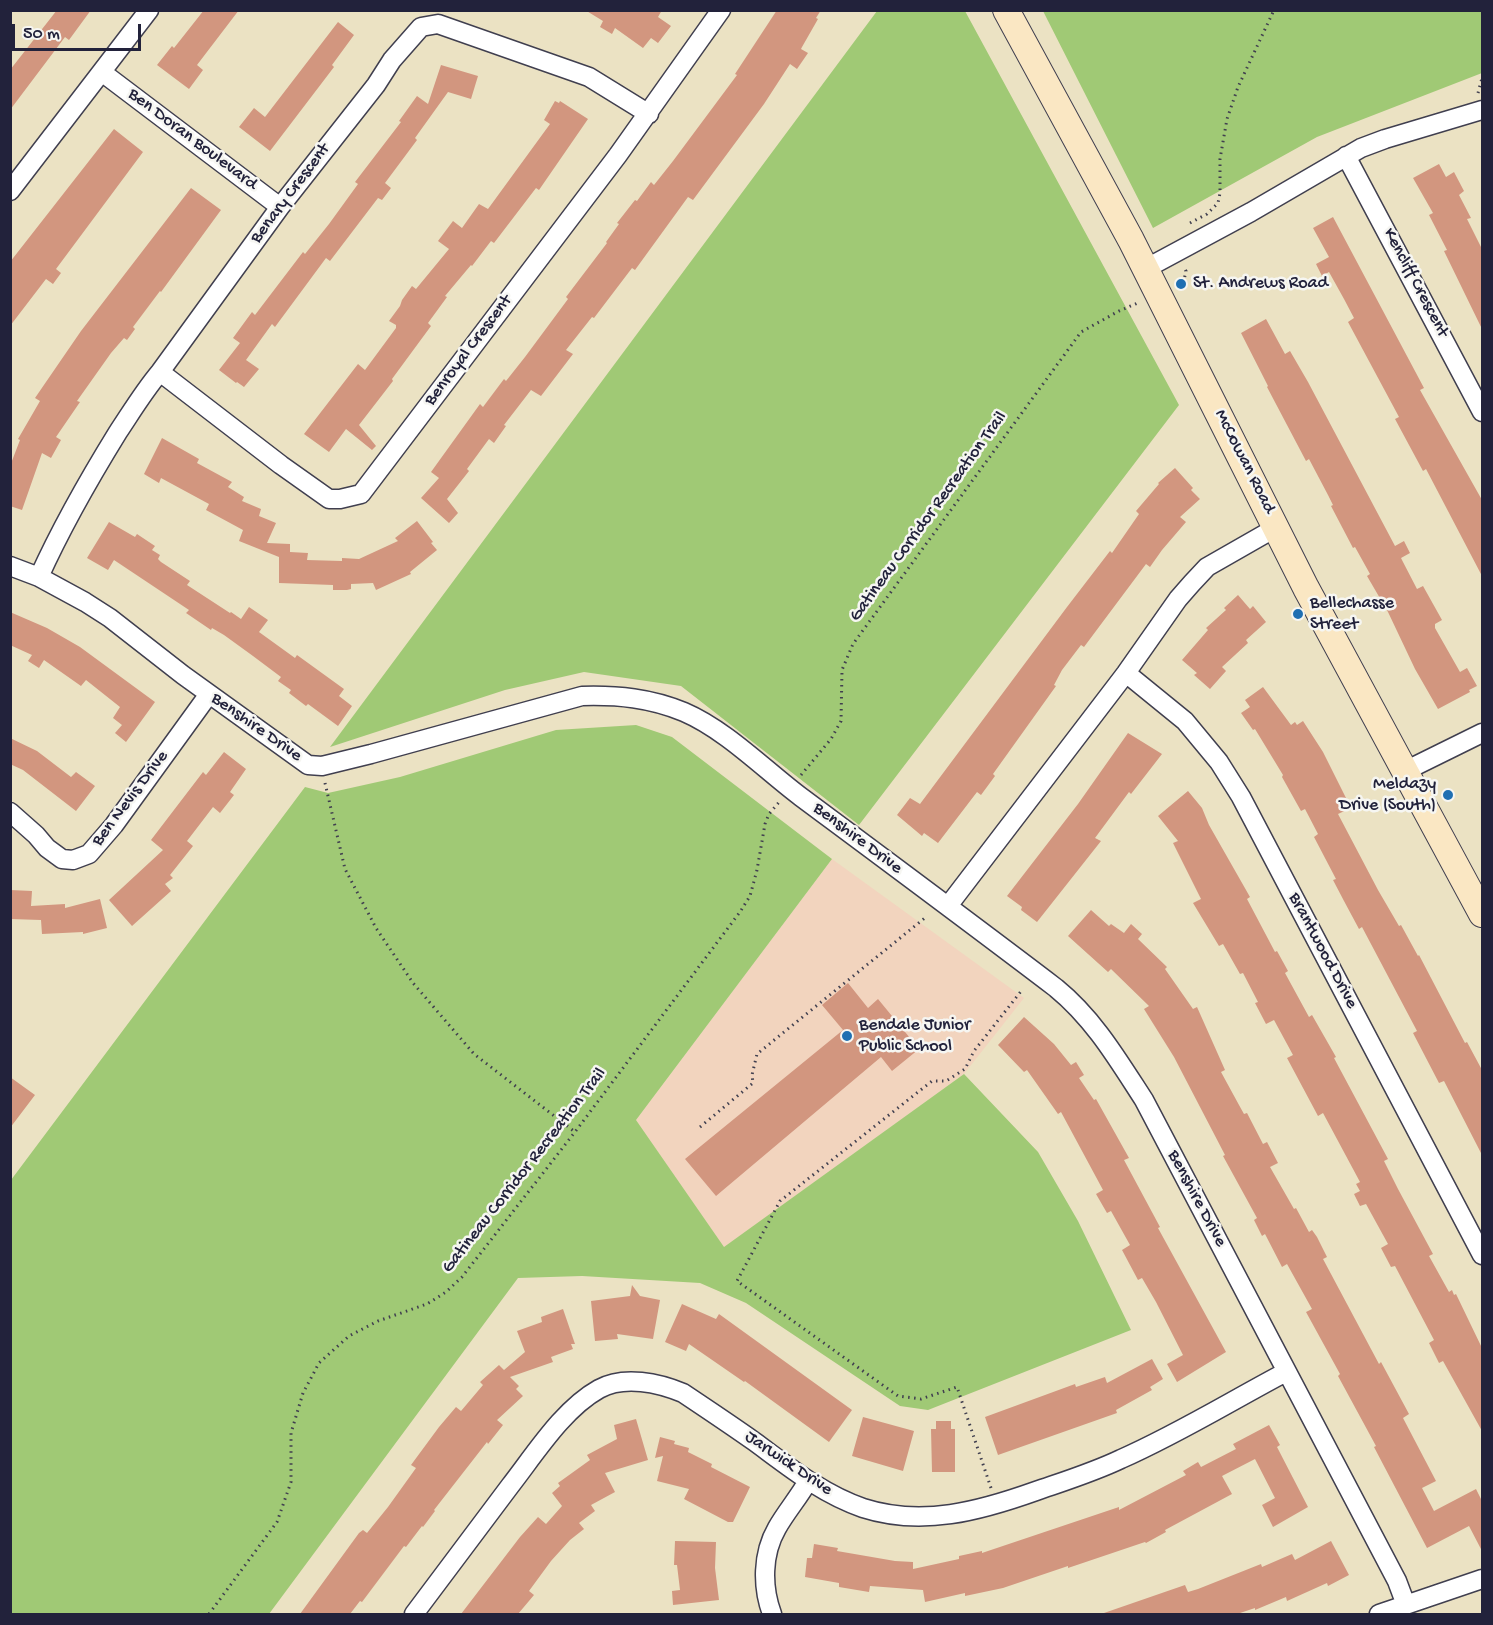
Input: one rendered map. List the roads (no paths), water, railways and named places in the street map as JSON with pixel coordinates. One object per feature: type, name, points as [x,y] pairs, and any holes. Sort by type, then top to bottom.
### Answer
[{"type":"main road","name":"McCowan Road","points":[[1006,10],[1131,240],[1278,527],[1306,588],[1407,770],[1482,914]]},
{"type":"street","points":[[10,191],[103,73],[149,10]]},
{"type":"street","name":"Benroyal Crescent","points":[[160,372],[329,499],[361,494],[649,114],[721,10]]},
{"type":"street","name":"Benary Crescent","points":[[39,577],[61,529],[102,456],[139,397],[160,372],[280,207],[376,85],[392,60],[421,27],[438,24],[589,77],[649,114]]},
{"type":"street","name":"Ben Doran Boulevard","points":[[103,73],[280,207]]},
{"type":"street","points":[[1145,269],[1251,212],[1346,156],[1385,139],[1480,106]]},
{"type":"street","name":"Kencliff Crescent","points":[[1346,156],[1482,412]]},
{"type":"street","points":[[948,906],[1126,673],[1178,599],[1207,567],[1278,527]]},
{"type":"street","name":"Benshire Drive","points":[[10,566],[39,577],[110,618],[209,694],[308,765],[322,766],[371,754],[582,696],[616,695],[652,700],[686,713],[726,738],[1072,1001],[1110,1046],[1144,1100],[1397,1581],[1406,1605]]},
{"type":"street","name":"Brantwood Drive","points":[[1126,673],[1185,721],[1219,762],[1241,797],[1482,1255]]},
{"type":"street","name":"Ben Nevis Drive","points":[[10,812],[47,848],[62,859],[73,860],[89,854],[114,825],[209,694]]},
{"type":"street","points":[[1407,770],[1482,733]]},
{"type":"street","name":"Jarwick Drive","points":[[414,1614],[542,1445],[574,1407],[600,1388],[634,1382],[666,1386],[683,1393],[808,1481],[864,1508],[902,1516],[934,1517],[961,1514],[996,1505],[1082,1476],[1121,1460],[1286,1372]]},
{"type":"street","points":[[772,1614],[766,1599],[764,1582],[771,1541],[808,1481]]},
{"type":"street","points":[[1379,1614],[1482,1579]]},
{"type":"place","name":"St. Andrews Road","points":[[1181,284]]},
{"type":"place","name":"Bellechasse Street","points":[[1298,614]]},
{"type":"place","name":"Meldazy Drive (South)","points":[[1448,795]]},
{"type":"place","name":"Bendale Junior Public School","points":[[847,1036]]}]
